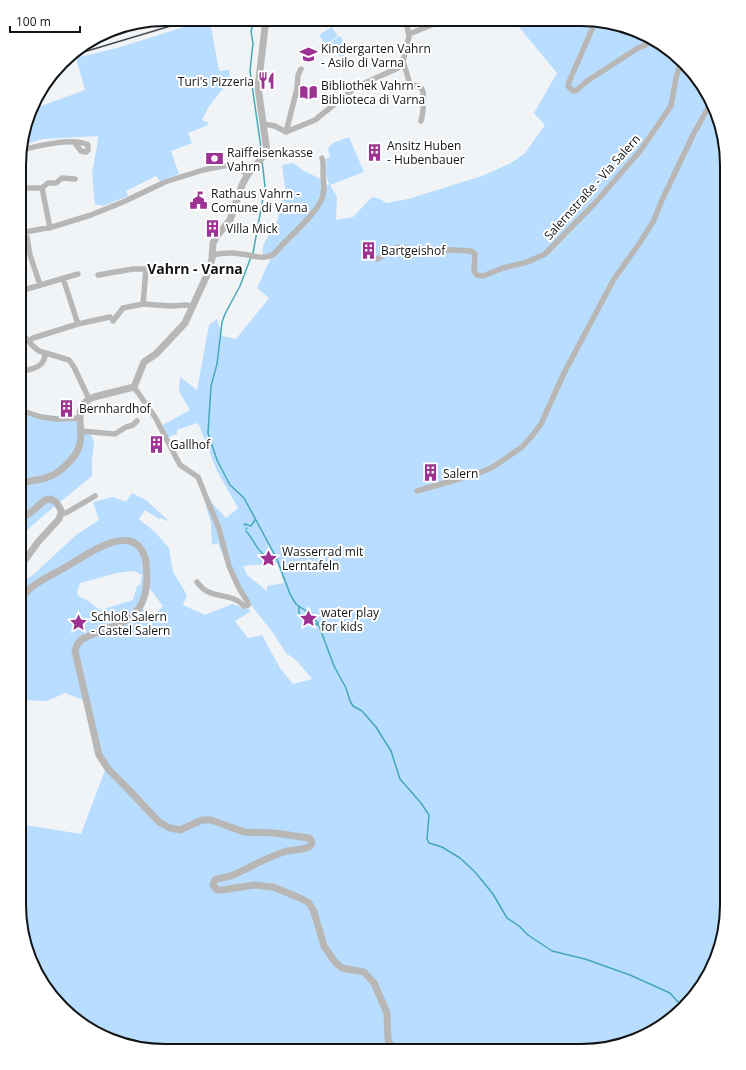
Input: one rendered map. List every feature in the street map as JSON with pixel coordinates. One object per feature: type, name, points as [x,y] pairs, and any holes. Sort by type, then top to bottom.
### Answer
[{"type":"street","points":[[134,387],[144,362],[156,354],[181,329],[193,307],[207,275],[217,236],[230,220],[242,185],[248,174],[267,152],[258,87],[265,26]]},
{"type":"street","points":[[286,132],[315,120],[356,87],[398,68],[403,61],[408,45],[409,34],[407,26]]},
{"type":"street","points":[[409,34],[429,26]]},
{"type":"street","points":[[593,27],[569,82],[568,86],[573,92],[587,81],[638,48],[648,44]]},
{"type":"street","points":[[403,61],[410,84],[420,87],[422,90],[423,100],[421,121]]},
{"type":"street","name":"Salernstraße - Via Salern","points":[[377,259],[398,247],[412,249],[471,251],[475,254],[474,271],[477,276],[483,276],[502,268],[527,262],[545,254],[595,203],[650,138],[671,106],[679,67]]},
{"type":"street","points":[[398,68],[406,70]]},
{"type":"street","points":[[286,132],[297,89],[298,75],[301,69]]},
{"type":"street","points":[[417,491],[467,476],[500,463],[522,447],[541,424],[564,373],[614,279],[654,220],[694,133],[708,109]]},
{"type":"street","points":[[264,124],[275,126],[286,132]]},
{"type":"street","points":[[27,149],[48,144],[75,143]]},
{"type":"street","points":[[212,255],[222,253],[267,257],[274,254],[310,216],[319,204],[323,196],[324,187],[324,167],[322,158]]},
{"type":"street","points":[[26,232],[50,228],[92,215],[165,182],[203,170],[228,165],[248,174]]},
{"type":"street","points":[[26,188],[42,188],[48,183],[56,184],[62,178],[75,179]]},
{"type":"street","points":[[42,188],[50,228]]},
{"type":"street","points":[[26,243],[40,285]]},
{"type":"street","points":[[98,275],[133,269],[171,269]]},
{"type":"street","points":[[143,304],[146,269]]},
{"type":"street","points":[[26,289],[78,274]]},
{"type":"street","points":[[63,278],[78,324]]},
{"type":"street","points":[[28,341],[33,338],[78,324],[111,319],[122,308],[143,304],[193,307]]},
{"type":"street","points":[[26,339],[34,347],[45,354],[62,357],[69,360],[74,367],[89,399]]},
{"type":"street","points":[[26,370],[42,364],[45,359],[45,354]]},
{"type":"street","points":[[26,483],[52,476],[73,457],[79,447],[82,406],[89,399],[134,387]]},
{"type":"street","points":[[134,387],[155,416],[180,465],[198,477],[219,529],[225,555],[232,573],[248,605],[244,606],[236,600],[206,591],[200,587],[197,582]]},
{"type":"street","points":[[26,412],[41,418],[80,418]]},
{"type":"street","points":[[81,431],[115,434],[126,427],[133,425],[137,421]]},
{"type":"street","points":[[61,513],[66,513],[95,496]]},
{"type":"street","points":[[26,515],[42,501],[48,499],[54,500],[58,503],[61,510],[59,519],[38,542],[26,559]]},
{"type":"street","points":[[26,592],[98,548],[111,542],[118,540],[128,541],[136,544],[142,550],[146,563],[147,585],[140,607],[133,615],[123,622],[81,640],[77,644],[75,651],[99,755],[109,770],[165,826],[175,830],[187,828],[202,820],[211,820],[244,832],[301,836],[311,840],[311,846],[307,848],[296,849],[256,863],[233,875],[215,880],[213,885],[217,890],[254,885],[273,887],[309,903],[314,912],[324,946],[335,962],[342,968],[364,972],[374,983],[387,1013],[388,1039],[390,1044]]},
{"type":"shaded area","points":[[187,26],[211,26],[219,71],[229,70],[230,80],[209,106],[202,120],[209,123],[208,125],[188,133],[192,143],[171,151],[179,174],[160,181],[156,176],[126,191],[128,196],[103,206],[95,204],[92,173],[98,136],[43,139],[28,144],[33,120],[38,107],[85,90],[76,58],[117,48]]},
{"type":"shaded area","points":[[518,26],[599,27],[617,31],[651,45],[666,55],[679,67],[691,80],[706,103],[715,129],[719,147],[720,914],[713,950],[706,967],[686,997],[673,1010],[658,1021],[643,1030],[626,1037],[590,1044],[165,1044],[147,1043],[112,1033],[95,1025],[80,1015],[55,990],[40,967],[33,950],[29,932],[26,914],[26,825],[81,834],[105,770],[95,754],[84,700],[65,693],[47,701],[26,700],[26,579],[32,576],[76,535],[99,520],[93,502],[113,497],[126,502],[132,493],[146,500],[170,522],[161,518],[159,519],[145,510],[139,519],[155,532],[169,548],[173,572],[187,595],[183,605],[205,615],[232,604],[249,609],[250,612],[235,621],[248,638],[262,635],[280,668],[293,684],[312,679],[297,661],[286,653],[273,633],[251,605],[231,575],[218,543],[212,545],[211,523],[202,492],[226,518],[238,508],[217,471],[199,425],[197,423],[177,430],[177,434],[169,437],[161,426],[190,410],[179,391],[180,377],[197,390],[209,325],[217,319],[222,336],[236,339],[269,298],[257,288],[272,255],[264,256],[263,250],[264,244],[270,233],[274,234],[285,188],[282,165],[293,163],[304,171],[321,179],[322,185],[329,185],[325,171],[327,165],[325,159],[330,157],[328,148],[333,143],[349,137],[364,172],[330,185],[337,197],[336,220],[353,217],[372,197],[380,199],[386,203],[408,199],[482,176],[511,163],[525,153],[545,125],[534,113],[557,73]],"holes":[[[277,563],[284,583],[267,586],[267,591],[247,575],[243,566]],[[134,571],[142,575],[140,585],[137,586],[133,600],[100,610],[78,596],[77,592],[80,583],[117,573]],[[147,585],[163,606],[154,615],[140,607]]]},
{"type":"shaded area","points":[[332,27],[338,36],[325,45],[319,35]]},
{"type":"shaded area","points":[[340,36],[348,50],[346,51],[347,54],[341,58],[334,47],[330,46],[324,48],[322,51],[319,48],[322,43],[325,46]]},
{"type":"shaded area","points":[[26,412],[41,417],[80,418],[81,431],[92,436],[94,444],[92,476],[26,531]]},
{"type":"waterway","points":[[253,26],[251,31],[253,43],[250,71],[262,155]]},
{"type":"waterway","points":[[253,253],[265,187],[262,160]]},
{"type":"waterway","points":[[251,257],[240,286],[222,322],[217,364],[211,386],[208,433],[217,460],[230,485],[244,498],[277,559],[290,594],[296,604],[310,614],[318,623],[334,666],[346,688],[350,701],[353,706],[362,711],[376,727],[391,751],[400,779],[421,803],[429,815],[427,839],[429,843],[442,847],[460,858],[475,872],[493,894],[507,918],[519,926],[528,935],[552,951],[585,959],[630,975],[670,993],[680,1003]]},
{"type":"waterway","points":[[244,525],[251,526],[255,520]]},
{"type":"waterway","points":[[246,531],[261,552],[270,558],[277,559]]},
{"type":"waterway","points":[[299,606],[299,613],[303,620],[319,625]]},
{"type":"railway","points":[[84,52],[171,26]]},
{"type":"place","name":"Kindergarten Vahrn - Asilo di Varna","points":[[308,55]]},
{"type":"place","name":"Turi's Pizzeria","points":[[267,81]]},
{"type":"place","name":"Bibliothek Vahrn - Biblioteca di Varna","points":[[308,92]]},
{"type":"place","name":"Ansitz Huben - Hubenbauer","points":[[374,152]]},
{"type":"place","name":"Raiffeisenkasse Vahrn","points":[[214,159]]},
{"type":"place","name":"Rathaus Vahrn - Comune di Varna","points":[[198,200]]},
{"type":"place","name":"Villa Mick","points":[[213,228]]},
{"type":"place","name":"Bartgeishof","points":[[368,250]]},
{"type":"place","name":"Bernhardhof","points":[[66,408]]},
{"type":"place","name":"Gallhof","points":[[157,444]]},
{"type":"place","name":"Salern","points":[[430,473]]},
{"type":"place","name":"Wasserrad mit Lerntafeln","points":[[269,558]]},
{"type":"place","name":"water play for kids","points":[[308,619]]},
{"type":"place","name":"Schloß Salern - Castel Salern","points":[[78,623]]},
{"type":"district","name":"Vahrn - Varna","points":[[195,268]]}]
